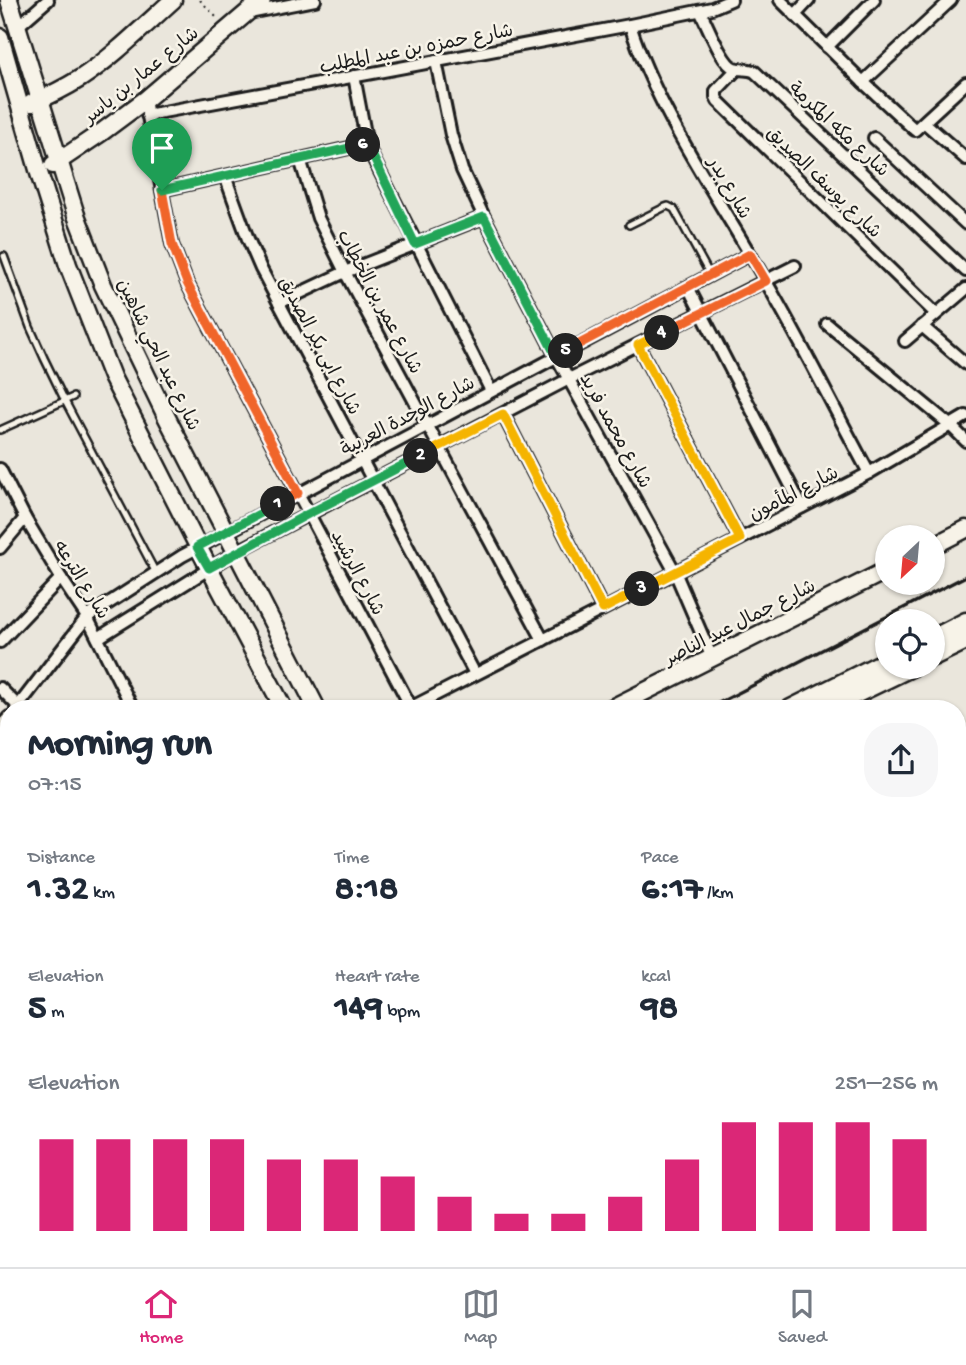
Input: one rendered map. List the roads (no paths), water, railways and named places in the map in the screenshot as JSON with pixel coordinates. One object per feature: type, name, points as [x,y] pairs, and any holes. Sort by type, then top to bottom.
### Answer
[{"type":"main road","name":"شارع عبد الحي شاهين","points":[[9,0],[76,215],[103,285],[166,416],[312,700]]},
{"type":"main road","name":"شارع عمار بن ياسر","points":[[21,108],[82,77],[173,0]]},
{"type":"main road","name":"شارع عمار بن ياسر","points":[[39,173],[146,107],[262,0]]},
{"type":"main road","points":[[0,37],[3,62],[21,108],[68,265],[112,377],[197,547],[279,700]]},
{"type":"main road","points":[[945,540],[966,529]]},
{"type":"main road","name":"شارع جمال عبد الناصر","points":[[628,700],[875,575]]},
{"type":"main road","points":[[945,633],[966,622]]},
{"type":"main road","points":[[945,650],[966,640]]},
{"type":"main road","points":[[809,700],[875,667]]},
{"type":"main road","points":[[843,700],[886,679]]},
{"type":"street","points":[[18,27],[48,0]]},
{"type":"street","points":[[248,13],[315,0]]},
{"type":"street","name":"شارع حمزه بن عبد المطلب","points":[[146,107],[354,76],[700,11],[731,0]]},
{"type":"street","points":[[780,0],[912,129],[917,130],[966,83]]},
{"type":"street","points":[[795,15],[809,0]]},
{"type":"street","points":[[827,47],[874,0]]},
{"type":"street","points":[[863,82],[951,0]]},
{"type":"street","name":"شارع مكه المكرمة","points":[[700,11],[727,63],[737,69],[747,68],[755,72],[966,271]]},
{"type":"street","name":"شارع بدر","points":[[630,25],[667,112],[766,281],[869,473]]},
{"type":"street","name":"شارع محمد فريد","points":[[436,61],[456,153],[484,217],[556,356],[675,572],[712,659]]},
{"type":"street","name":"شارع يوسف الصديق","points":[[737,69],[716,91],[718,101],[936,314]]},
{"type":"street","points":[[354,76],[367,144],[491,391]]},
{"type":"street","points":[[955,93],[966,103]]},
{"type":"street","name":"شارع الرشيد","points":[[146,107],[172,244],[187,283],[406,700]]},
{"type":"street","points":[[925,123],[966,159]]},
{"type":"street","points":[[874,138],[966,224]]},
{"type":"street","points":[[162,190],[367,144]]},
{"type":"street","name":"شارع عمر بن الخطاب","points":[[300,159],[318,218],[345,272],[543,640]]},
{"type":"street","name":"شارع ابى بكر الصديق","points":[[225,176],[248,239],[279,303],[475,674]]},
{"type":"street","points":[[279,303],[345,272],[484,217]]},
{"type":"street","name":"شارع الوحدة العربية","points":[[87,617],[197,547],[750,254]]},
{"type":"street","points":[[98,638],[236,552],[569,379],[795,266]]},
{"type":"street","points":[[688,287],[803,507]]},
{"type":"street","points":[[905,341],[966,289]]},
{"type":"street","points":[[827,324],[966,441]]},
{"type":"street","points":[[922,326],[966,364]]},
{"type":"street","points":[[638,345],[740,539]]},
{"type":"street","points":[[503,414],[603,609]]},
{"type":"street","name":"شارع المأمون","points":[[425,700],[869,473],[966,416]]},
{"type":"street","name":"شارع الترعه","points":[[0,469],[25,518],[87,617],[129,700]]},
{"type":"street","points":[[0,548],[25,518]]},
{"type":"street","points":[[0,642],[61,578]]},
{"type":"street","points":[[25,700],[87,617]]},
{"type":"lane","points":[[629,225],[664,207],[674,209],[710,275]]},
{"type":"lane","points":[[4,256],[30,327],[65,401],[156,573]]},
{"type":"lane","points":[[0,430],[73,397]]},
{"type":"railway","points":[[725,700],[966,576]]}]
